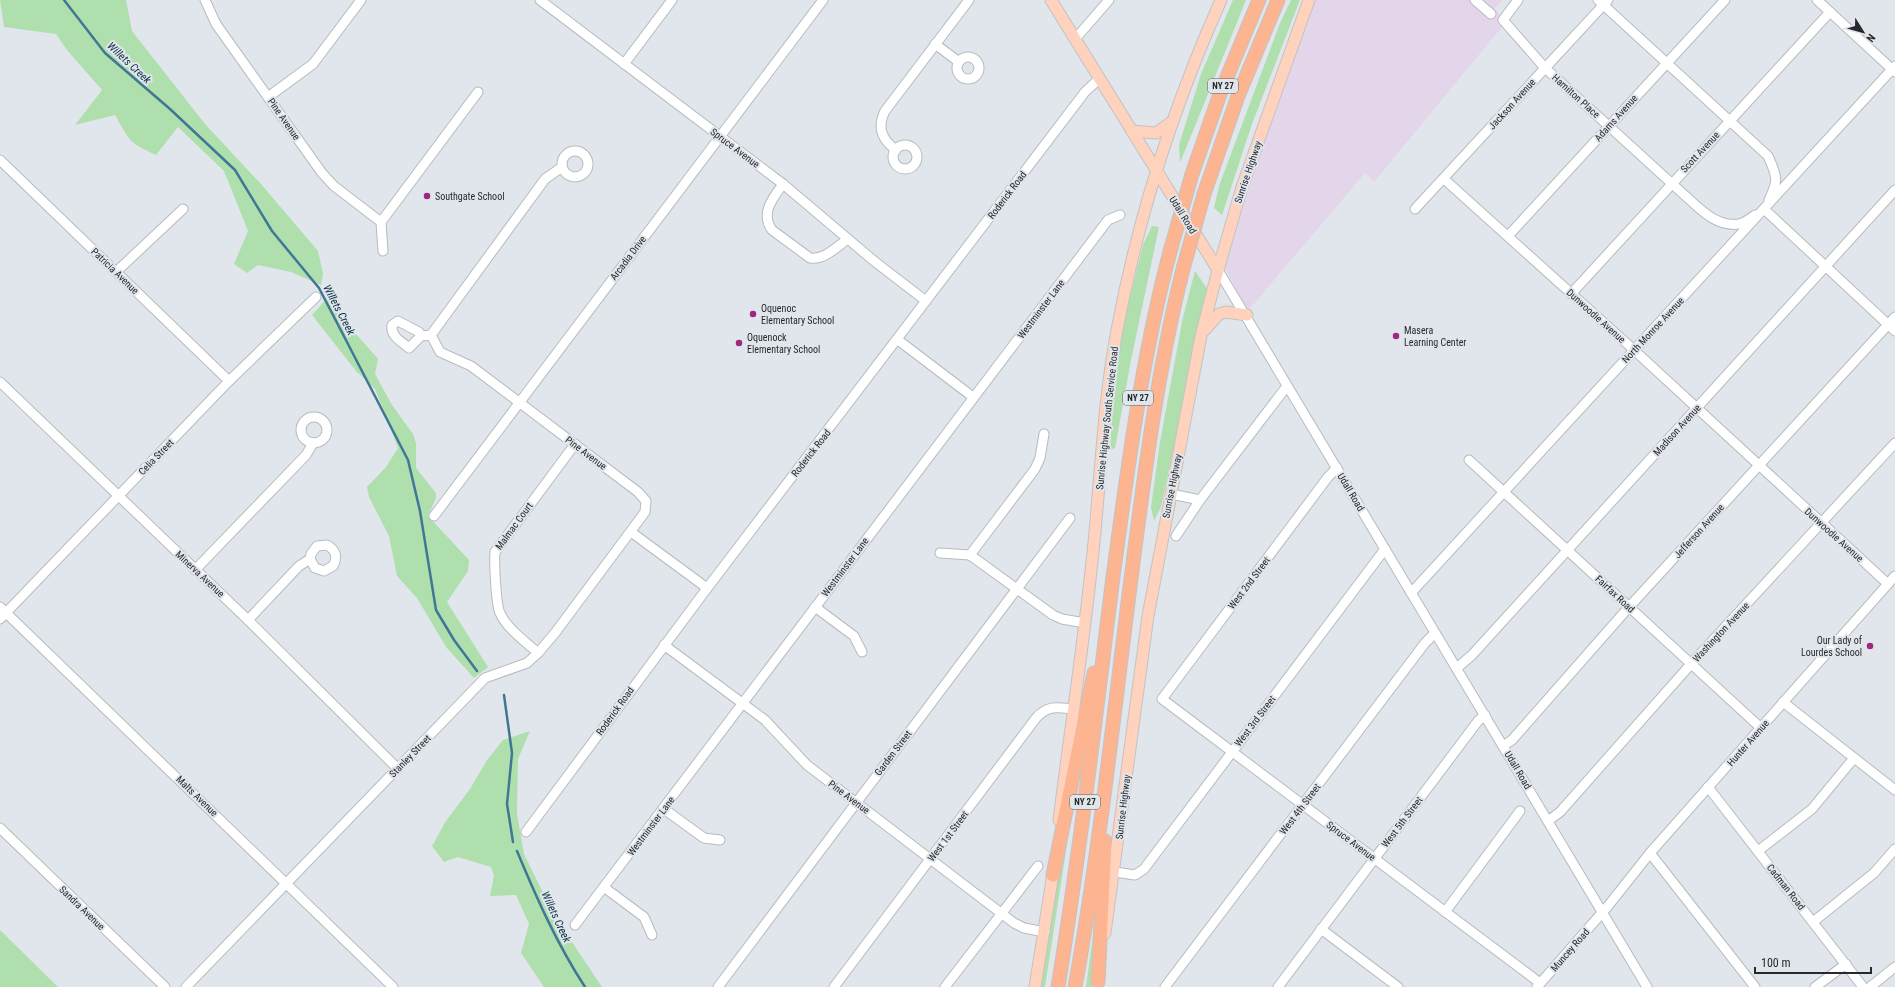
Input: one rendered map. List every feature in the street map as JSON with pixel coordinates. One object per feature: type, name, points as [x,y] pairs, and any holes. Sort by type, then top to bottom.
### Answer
[{"type":"highway","name":"NY 27","points":[[1058,987],[1075,880],[1108,617],[1136,412],[1151,329],[1171,248],[1192,174],[1220,94],[1259,0]]},
{"type":"highway","name":"Sunrise Highway","points":[[1075,987],[1089,903],[1105,785],[1151,424],[1166,342],[1183,269],[1204,194],[1238,96],[1278,0]]},
{"type":"highway","points":[[1053,875],[1091,682],[1108,617]]},
{"type":"highway","points":[[1097,984],[1105,850],[1105,785]]},
{"type":"main road","name":"Udall Road","points":[[1051,0],[1076,38],[1218,270]]},
{"type":"main road","points":[[1157,172],[1174,119],[1221,0]]},
{"type":"main road","name":"Sunrise Highway","points":[[1097,984],[1115,872],[1144,643],[1201,336],[1218,270],[1247,173],[1309,0]]},
{"type":"main road","points":[[1132,131],[1156,134],[1163,130],[1174,119]]},
{"type":"main road","name":"Sunrise Highway South Service Road","points":[[1085,623],[1105,416],[1114,345],[1132,262],[1157,172]]},
{"type":"main road","points":[[1201,336],[1213,318],[1219,314],[1226,312],[1247,316]]},
{"type":"main road","points":[[1036,987],[1053,875],[1085,623]]},
{"type":"street","name":"Pine Avenue","points":[[205,0],[216,24],[328,180],[380,222]]},
{"type":"street","points":[[268,97],[313,64],[361,0]]},
{"type":"street","name":"Spruce Avenue","points":[[540,0],[782,184],[926,301]]},
{"type":"street","points":[[624,64],[672,0]]},
{"type":"street","name":"Arcadia Drive","points":[[434,516],[823,0]]},
{"type":"street","points":[[896,150],[880,130],[881,120],[885,111],[968,0]]},
{"type":"street","points":[[1076,38],[1109,0]]},
{"type":"street","points":[[1475,0],[1491,14]]},
{"type":"street","name":"Hamilton Place","points":[[1518,0],[1503,20],[1545,68],[1671,183]]},
{"type":"street","name":"Adams Avenue","points":[[1508,236],[1725,0]]},
{"type":"street","points":[[1817,0],[1894,69]]},
{"type":"street","points":[[1603,2],[1666,63],[1768,156],[1775,172],[1776,186],[1764,209],[1740,224],[1730,224],[1717,221],[1705,213],[1671,183]]},
{"type":"street","name":"Jackson Avenue","points":[[1415,209],[1545,68],[1603,2]]},
{"type":"street","name":"Scott Avenue","points":[[1571,294],[1671,183],[1830,12]]},
{"type":"street","points":[[935,44],[959,62]]},
{"type":"street","name":"North Monroe Avenue","points":[[1411,593],[1894,69]]},
{"type":"street","name":"Roderick Road","points":[[526,832],[707,588],[898,340],[1085,92],[1100,78]]},
{"type":"street","points":[[383,251],[380,222],[478,92]]},
{"type":"street","name":"Patricia Avenue","points":[[0,160],[229,381]]},
{"type":"street","points":[[421,336],[431,335],[546,179],[562,167]]},
{"type":"street","name":"Dunwoodie Avenue","points":[[1444,179],[1634,350],[1758,466],[1888,584]]},
{"type":"street","points":[[782,184],[767,212],[768,225],[772,230],[810,258],[817,259],[824,256],[848,239]]},
{"type":"street","name":"Madison Avenue","points":[[1457,668],[1472,655],[1895,190]]},
{"type":"street","points":[[116,272],[183,209]]},
{"type":"street","points":[[1764,209],[1895,331]]},
{"type":"street","name":"Westminster Lane","points":[[575,925],[605,888],[973,397],[1108,220],[1120,215]]},
{"type":"street","name":"Udall Road","points":[[1218,270],[1247,316],[1385,550],[1647,987]]},
{"type":"street","name":"Celia Street","points":[[2,613],[118,497],[229,381],[316,297]]},
{"type":"street","name":"Jefferson Avenue","points":[[1503,746],[1514,737],[1629,607],[1895,317]]},
{"type":"street","name":"Pine Avenue","points":[[431,335],[440,352],[471,366],[638,492],[646,501],[645,512],[631,532]]},
{"type":"street","points":[[898,340],[973,397]]},
{"type":"street","name":"Minerva Avenue","points":[[0,382],[118,497],[248,620],[398,769]]},
{"type":"street","points":[[1176,536],[1200,500],[1288,386]]},
{"type":"street","points":[[970,555],[1035,469],[1040,458],[1044,434]]},
{"type":"street","points":[[195,570],[306,455],[313,443]]},
{"type":"street","name":"Washington Avenue","points":[[1548,821],[1560,812],[1691,664],[1895,443]]},
{"type":"street","name":"Malmac Court","points":[[538,653],[499,613],[494,563],[495,552],[575,444]]},
{"type":"street","name":"Fairfax Road","points":[[1469,460],[1761,728]]},
{"type":"street","name":"West 2nd Street","points":[[1162,699],[1323,483],[1337,468]]},
{"type":"street","points":[[1171,494],[1200,500]]},
{"type":"street","name":"Garden Street","points":[[718,987],[1070,518]]},
{"type":"street","points":[[631,532],[707,588]]},
{"type":"street","name":"Stanley Street","points":[[186,987],[485,678],[527,663],[538,653],[555,633],[631,532]]},
{"type":"street","name":"West 3rd Street","points":[[1115,872],[1131,875],[1141,871],[1385,550]]},
{"type":"street","points":[[940,553],[970,555],[1057,617],[1085,623]]},
{"type":"street","points":[[248,620],[299,566],[310,559]]},
{"type":"street","name":"Hunter Avenue","points":[[1603,912],[1650,853],[1895,576]]},
{"type":"street","points":[[815,607],[854,636],[862,652]]},
{"type":"street","name":"Malts Avenue","points":[[2,613],[393,987]]},
{"type":"street","name":"West 4th Street","points":[[1165,987],[1425,642],[1436,633]]},
{"type":"street","name":"Pine Avenue","points":[[664,645],[743,704],[776,731],[807,765],[1019,926],[1045,932]]},
{"type":"street","name":"Spruce Avenue","points":[[1162,699],[1445,912],[1539,985]]},
{"type":"street","points":[[1783,702],[1895,790]]},
{"type":"street","name":"West 1st Street","points":[[834,987],[1036,718],[1043,711],[1052,707],[1073,709]]},
{"type":"street","name":"West 5th Street","points":[[1278,987],[1476,723],[1485,715]]},
{"type":"street","points":[[1758,851],[1812,809],[1854,758]]},
{"type":"street","name":"Cadman Road","points":[[1708,787],[1863,987]]},
{"type":"street","points":[[664,809],[704,838],[720,840]]},
{"type":"street","points":[[1445,912],[1520,811]]},
{"type":"street","name":"Sandra Avenue","points":[[0,828],[164,987]]},
{"type":"street","points":[[1813,922],[1874,873],[1895,849]]},
{"type":"street","points":[[1650,853],[1755,987]]},
{"type":"street","points":[[945,987],[1038,866]]},
{"type":"street","points":[[605,888],[644,917],[652,935]]},
{"type":"street","name":"Muncey Road","points":[[1539,985],[1603,912]]},
{"type":"street","points":[[1321,929],[1398,987]]},
{"type":"street","points":[[1815,987],[1846,964]]},
{"type":"street","points":[[1870,987],[1895,967]]},
{"type":"shaded area","points":[[1311,0],[1502,0],[1495,9],[1507,21],[1374,182],[1365,173],[1248,311],[1220,258]]},
{"type":"green space","points":[[0,0],[126,0],[132,31],[205,124],[261,184],[318,251],[323,274],[321,285],[291,272],[258,265],[247,273],[234,264],[248,231],[224,171],[178,127],[156,155],[140,147],[131,140],[127,136],[115,115],[75,125],[102,90],[67,50],[56,34],[4,27]]},
{"type":"green space","points":[[1233,0],[1246,0],[1180,163],[1179,145],[1201,74]]},
{"type":"green space","points":[[1291,0],[1300,0],[1252,124],[1222,215],[1214,208],[1219,186],[1280,23]]},
{"type":"green space","points":[[1152,226],[1159,227],[1131,360],[1115,448],[1110,450],[1116,353],[1143,245]]},
{"type":"green space","points":[[1195,271],[1208,290],[1161,507],[1154,521],[1151,507],[1160,442],[1183,317]]},
{"type":"green space","points":[[331,294],[349,326],[378,359],[375,374],[392,405],[413,434],[416,443],[416,468],[436,493],[436,498],[428,516],[469,560],[468,571],[447,602],[488,667],[474,678],[446,647],[417,598],[397,576],[389,536],[369,497],[367,487],[386,467],[398,448],[375,389],[356,371],[312,315]]},
{"type":"green space","points":[[530,731],[518,759],[517,814],[524,854],[554,915],[602,987],[544,987],[521,953],[529,924],[516,895],[490,896],[494,876],[491,867],[458,857],[444,862],[432,846],[446,821],[470,789],[487,760],[503,740]]},
{"type":"green space","points":[[1072,812],[1045,987],[1039,987],[1061,844]]},
{"type":"green space","points":[[0,930],[58,987],[0,987]]},
{"type":"green space","points":[[1093,935],[1091,987],[1086,987]]},
{"type":"waterway","name":"Willets Creek","points":[[64,0],[105,53],[170,109],[235,170],[272,231],[319,288],[408,460],[420,511],[436,610],[454,640],[477,671]]},
{"type":"waterway","name":"Willets Creek","points":[[504,695],[512,753],[507,804],[513,842]]},
{"type":"waterway","name":"Willets Creek","points":[[517,851],[548,921],[565,954],[585,987]]},
{"type":"place","name":"Southgate School","points":[[427,196]]},
{"type":"place","name":"Oquenoc Elementary School","points":[[753,314]]},
{"type":"place","name":"Masera Learning Center","points":[[1396,336]]},
{"type":"place","name":"Oquenock Elementary School","points":[[739,343]]},
{"type":"place","name":"Our Lady of Lourdes School","points":[[1870,646]]}]
